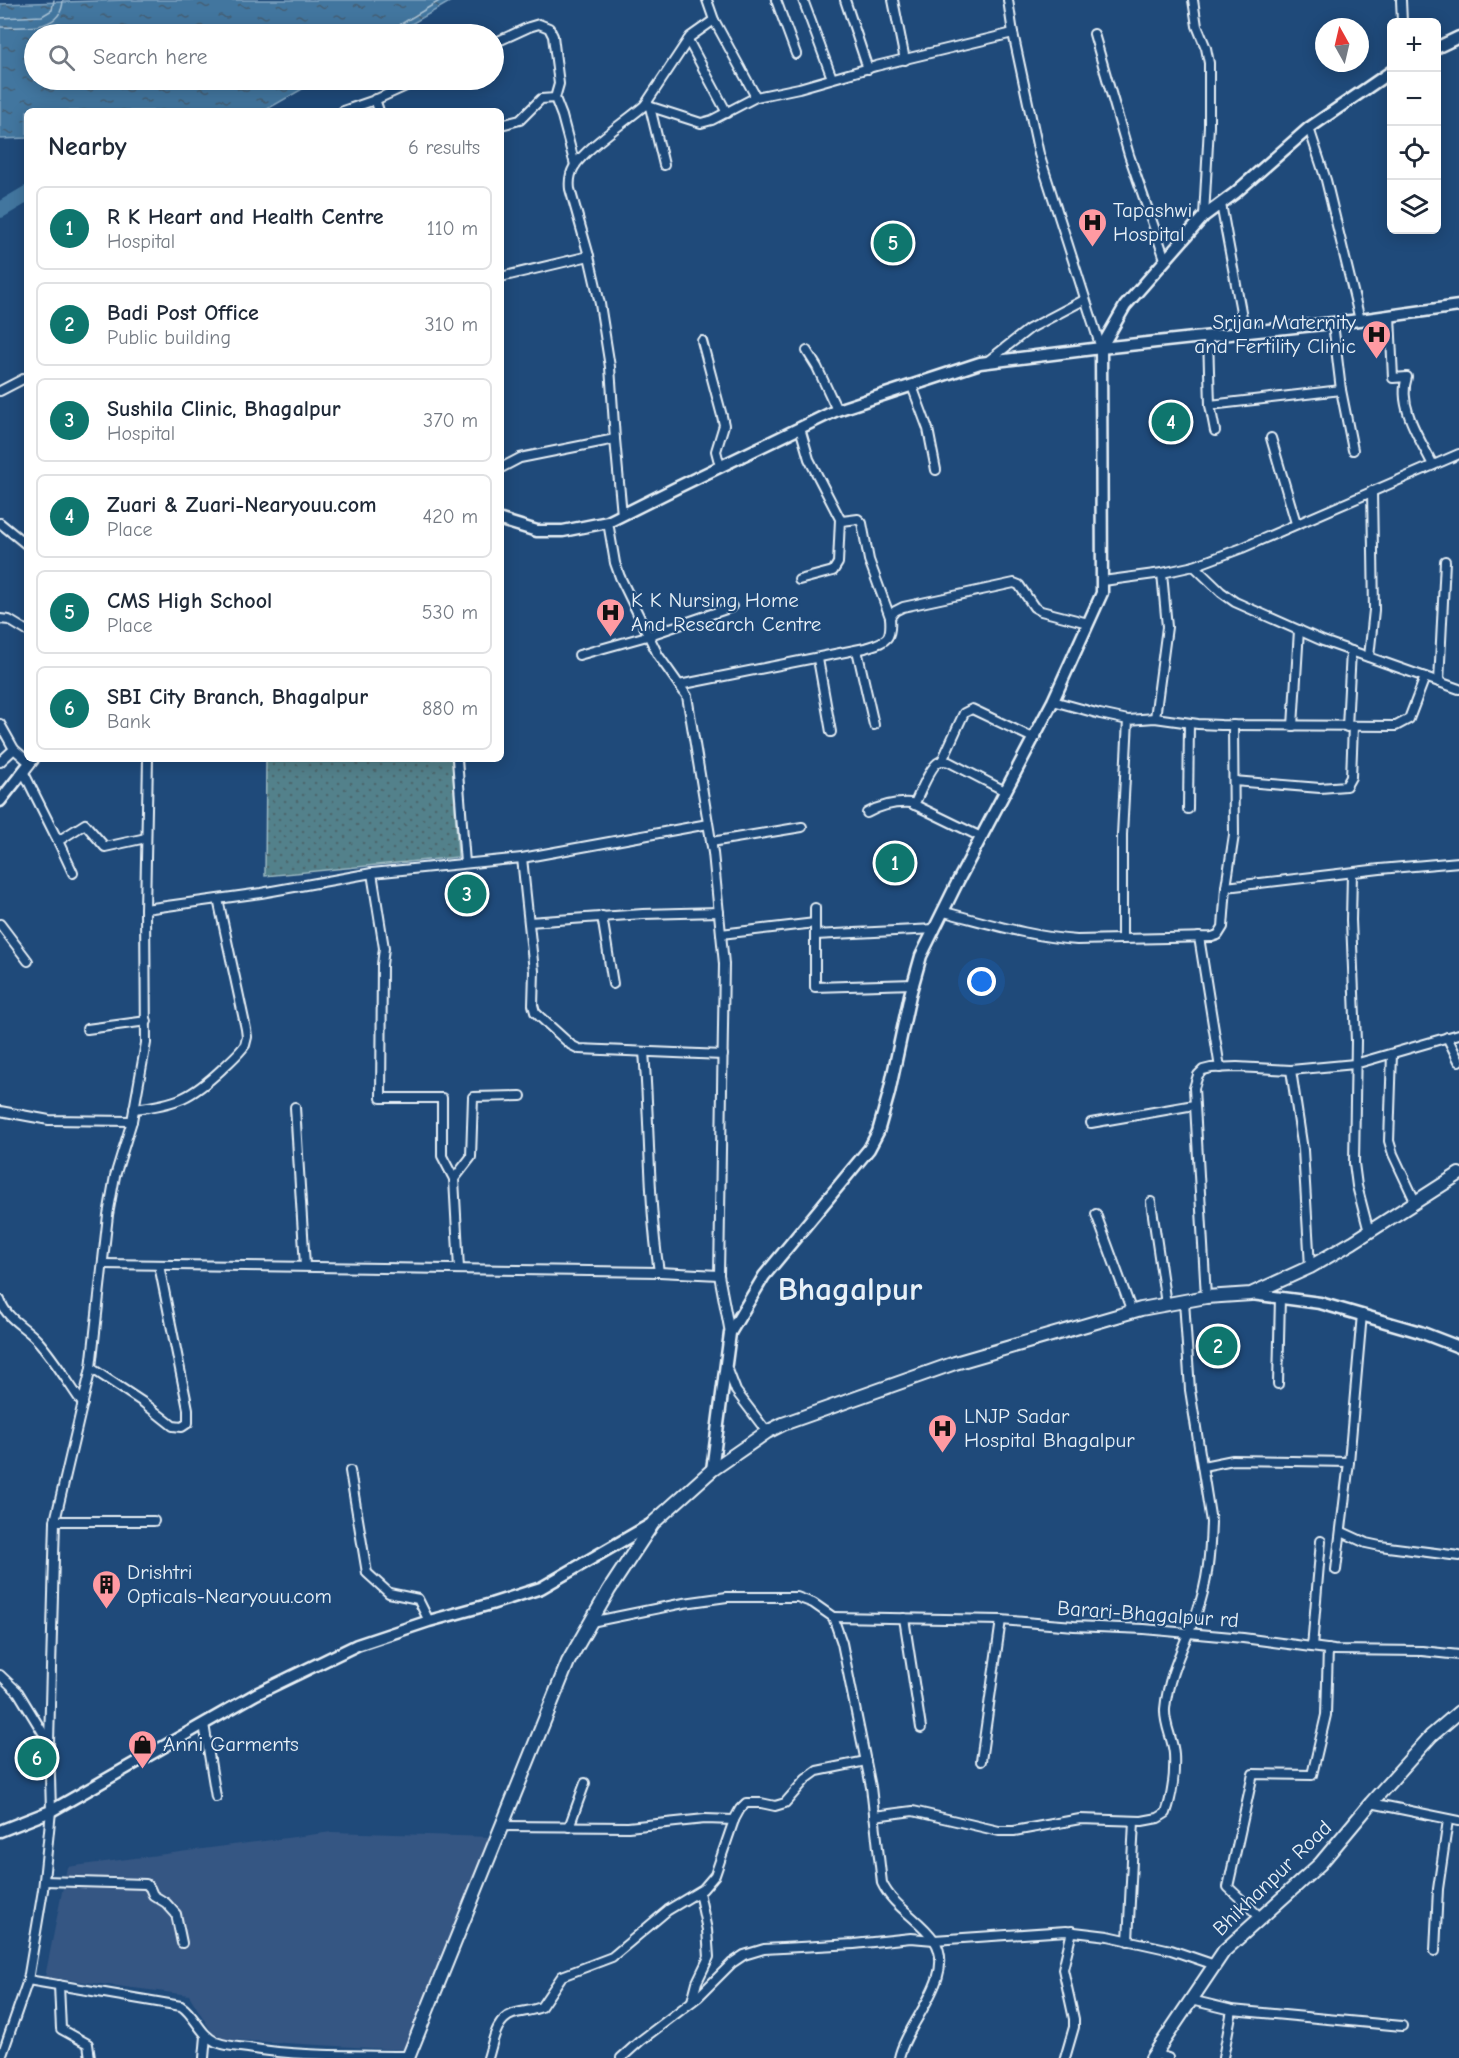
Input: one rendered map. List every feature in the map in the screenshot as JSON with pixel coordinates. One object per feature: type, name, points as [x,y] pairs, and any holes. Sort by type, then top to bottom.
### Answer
[{"type":"main road","points":[[408,2057],[568,1662],[609,1590],[653,1523],[712,1470],[767,1432],[783,1424],[955,1363],[1166,1304],[1206,1297],[1251,1294],[1310,1268],[1459,1174]]},
{"type":"main road","name":"Bhikhanpur Road","points":[[1154,2056],[1224,1951],[1320,1864],[1431,1736],[1459,1712]]},
{"type":"street","points":[[707,0],[714,20],[756,97]]},
{"type":"street","points":[[776,0],[796,54]]},
{"type":"street","points":[[803,0],[832,78]]},
{"type":"street","points":[[844,0],[868,69]]},
{"type":"street","points":[[893,0],[906,60]]},
{"type":"street","points":[[712,1470],[730,1333],[764,1276],[869,1149],[878,1132],[921,956],[1053,701],[1102,593],[1101,348],[1039,154],[1008,0]]},
{"type":"street","points":[[1193,0],[1197,26],[1209,63],[1209,126],[1204,216]]},
{"type":"street","points":[[1401,0],[1402,18]]},
{"type":"street","points":[[622,515],[610,367],[590,256],[569,179],[575,165],[587,153],[647,106],[688,40],[714,20]]},
{"type":"street","points":[[504,39],[539,24],[549,28],[553,36],[559,84],[555,98],[575,165]]},
{"type":"street","points":[[647,106],[701,123],[727,113],[756,97],[1013,33]]},
{"type":"street","points":[[1094,34],[1129,155],[1165,259]]},
{"type":"street","points":[[1441,46],[1459,37]]},
{"type":"street","points":[[688,40],[727,113]]},
{"type":"street","points":[[1101,348],[1125,306],[1204,216],[1309,128],[1391,72]]},
{"type":"street","points":[[351,108],[396,90]]},
{"type":"street","points":[[504,124],[520,120],[542,99],[555,98]]},
{"type":"street","points":[[375,99],[378,108]]},
{"type":"street","points":[[647,106],[664,165]]},
{"type":"street","points":[[1309,128],[1326,180],[1360,320]]},
{"type":"street","points":[[1221,204],[1245,333]]},
{"type":"street","points":[[504,276],[590,256]]},
{"type":"street","points":[[988,361],[1029,329],[1084,300]]},
{"type":"street","points":[[504,521],[537,531],[563,531],[608,522],[837,410],[960,368],[988,361],[1360,320],[1459,306]]},
{"type":"street","points":[[1390,316],[1393,378],[1407,377],[1403,387],[1407,411],[1433,465]]},
{"type":"street","points":[[1333,323],[1341,390],[1353,450]]},
{"type":"street","points":[[1208,337],[1210,405],[1215,431]]},
{"type":"street","points":[[702,342],[724,425],[716,451],[720,466]]},
{"type":"street","points":[[807,351],[818,368],[837,410]]},
{"type":"street","points":[[0,391],[24,378]]},
{"type":"street","points":[[912,386],[928,429],[936,470]]},
{"type":"street","points":[[1210,405],[1341,390]]},
{"type":"street","points":[[799,580],[833,571],[836,568],[840,519],[809,459],[800,428]]},
{"type":"street","points":[[1271,438],[1296,523]]},
{"type":"street","points":[[504,466],[520,458],[615,439]]},
{"type":"street","points":[[1103,581],[1194,566],[1242,548],[1459,454]]},
{"type":"street","points":[[1369,657],[1374,610],[1372,491]]},
{"type":"street","points":[[679,685],[818,659],[884,642],[890,637],[890,617],[869,560],[862,523],[858,519],[842,521],[840,519]]},
{"type":"street","points":[[608,522],[618,570],[647,636],[687,696],[711,842],[724,964],[720,1275],[730,1333]]},
{"type":"street","points":[[0,523],[24,543]]},
{"type":"street","points":[[1439,682],[1445,561]]},
{"type":"street","points":[[1194,566],[1235,602],[1351,651],[1459,689]]},
{"type":"street","points":[[1155,718],[1167,627],[1162,573]]},
{"type":"street","points":[[890,617],[903,607],[1014,583],[1019,585],[1034,607],[1041,611],[1088,623]]},
{"type":"street","points":[[579,655],[647,636],[732,607]]},
{"type":"street","points":[[0,619],[9,620],[24,629]]},
{"type":"street","points":[[1293,726],[1299,630]]},
{"type":"street","points":[[857,650],[874,725]]},
{"type":"street","points":[[1234,780],[1320,788],[1346,786],[1351,777],[1351,651]]},
{"type":"street","points":[[818,659],[831,732]]},
{"type":"street","points":[[1053,701],[1128,720],[1155,718],[1189,723],[1233,725],[1396,726],[1405,723],[1412,712],[1425,677]]},
{"type":"street","points":[[942,761],[964,713],[972,709],[1033,738]]},
{"type":"street","points":[[1122,939],[1121,859],[1128,720]]},
{"type":"street","points":[[1188,809],[1189,723]]},
{"type":"street","points":[[0,724],[14,749],[24,760]]},
{"type":"street","points":[[944,912],[1056,939],[1212,937],[1223,927],[1234,835],[1233,725]]},
{"type":"street","points":[[0,762],[14,749]]},
{"type":"street","points":[[914,805],[932,769],[936,763],[942,761],[949,762],[1005,791]]},
{"type":"street","points":[[1,2058],[28,1980],[44,1881],[51,1811],[49,1742],[55,1521],[91,1368],[108,1215],[116,1176],[132,1121],[143,1066],[147,1021],[145,909],[148,762]]},
{"type":"street","points":[[457,762],[465,863]]},
{"type":"street","points":[[0,801],[29,765]]},
{"type":"street","points":[[29,765],[58,841],[73,873]]},
{"type":"street","points":[[867,813],[877,807],[899,802],[914,805],[981,837]]},
{"type":"street","points":[[58,841],[85,824],[105,847],[146,838]]},
{"type":"street","points":[[145,909],[372,873],[522,858],[708,824]]},
{"type":"street","points":[[711,842],[802,827]]},
{"type":"street","points":[[522,858],[534,971],[534,1012],[571,1045],[579,1049],[723,1055]]},
{"type":"street","points":[[1226,887],[1459,862]]},
{"type":"street","points":[[372,873],[384,948],[381,1098],[442,1098],[442,1156],[454,1179],[459,1269]]},
{"type":"street","points":[[1352,873],[1351,920],[1356,1041],[1355,1174],[1369,1232]]},
{"type":"street","points":[[134,1109],[159,1106],[194,1093],[245,1045],[246,1029],[218,899]]},
{"type":"street","points":[[815,908],[815,987],[914,984]]},
{"type":"street","points":[[528,922],[602,916],[719,912]]},
{"type":"street","points":[[602,916],[613,984]]},
{"type":"street","points":[[721,934],[815,923]]},
{"type":"street","points":[[0,924],[28,961]]},
{"type":"street","points":[[815,935],[935,929]]},
{"type":"street","points":[[1199,937],[1220,1068]]},
{"type":"street","points":[[87,1029],[147,1021]]},
{"type":"street","points":[[1206,1297],[1194,1105],[1194,1088],[1198,1075],[1203,1070],[1220,1068],[1291,1070],[1355,1064],[1459,1034]]},
{"type":"street","points":[[1447,1037],[1459,1061]]},
{"type":"street","points":[[644,1052],[654,1236],[659,1272]]},
{"type":"street","points":[[1392,1054],[1389,1141],[1415,1201]]},
{"type":"street","points":[[1291,1070],[1303,1150],[1310,1268]]},
{"type":"street","points":[[454,1179],[471,1157],[473,1097],[521,1096]]},
{"type":"street","points":[[1091,1123],[1194,1105]]},
{"type":"street","points":[[295,1107],[305,1266]]},
{"type":"street","points":[[0,1111],[49,1120],[132,1121]]},
{"type":"street","points":[[1151,1202],[1166,1304]]},
{"type":"street","points":[[1096,1214],[1132,1312]]},
{"type":"street","points":[[103,1264],[659,1272],[720,1275]]},
{"type":"street","points":[[91,1368],[144,1403],[173,1426],[182,1427],[188,1423],[188,1409],[159,1265]]},
{"type":"street","points":[[1251,1294],[1320,1303],[1420,1332],[1459,1347]]},
{"type":"street","points":[[1278,1384],[1280,1297]]},
{"type":"street","points":[[0,1300],[2,1309],[8,1316],[25,1327],[39,1342],[83,1404]]},
{"type":"street","points":[[874,1816],[913,1811],[999,1831],[1014,1831],[1080,1819],[1134,1821],[1158,1818],[1166,1813],[1172,1789],[1174,1753],[1166,1724],[1165,1709],[1170,1683],[1204,1589],[1210,1559],[1211,1522],[1190,1390],[1184,1301]]},
{"type":"street","points":[[1336,1570],[1342,1532],[1362,1314]]},
{"type":"street","points":[[725,1359],[735,1391],[767,1432]]},
{"type":"street","points":[[1203,1466],[1233,1460],[1349,1462]]},
{"type":"street","points":[[350,1471],[367,1573],[388,1593],[418,1599],[429,1621]]},
{"type":"street","points":[[55,1521],[154,1521]]},
{"type":"street","points":[[0,1831],[51,1811],[256,1694],[357,1645],[541,1588],[653,1523]]},
{"type":"street","points":[[1342,1532],[1366,1543],[1380,1546],[1459,1556]]},
{"type":"street","points":[[1312,1647],[1321,1540]]},
{"type":"street","points":[[591,1622],[684,1603],[727,1597],[756,1596],[797,1597],[813,1603],[833,1617],[842,1643],[866,1761],[880,1872],[886,1893],[934,1940],[941,1960],[939,1976],[902,2045],[898,2058]]},
{"type":"street","name":"Barari-Bhagalpur rd","points":[[833,1617],[1001,1620],[1144,1629],[1328,1649],[1422,1651],[1459,1655]]},
{"type":"street","points":[[904,1618],[921,1728]]},
{"type":"street","points":[[981,1761],[1001,1620]]},
{"type":"street","points":[[1261,1918],[1228,1887],[1253,1774],[1312,1775],[1326,1715],[1328,1649]]},
{"type":"street","points":[[0,1675],[18,1692],[49,1742]]},
{"type":"street","points":[[204,1724],[216,1797]]},
{"type":"street","points":[[488,2058],[499,2025],[505,2017],[541,2007],[562,1976],[612,1957],[668,1910],[699,1892],[715,1875],[734,1820],[746,1803],[775,1806],[785,1803],[806,1779],[817,1771],[866,1761]]},
{"type":"street","points":[[569,1827],[585,1783]]},
{"type":"street","points":[[1371,1803],[1459,1821]]},
{"type":"street","points":[[501,1826],[628,1827],[705,1819],[734,1820]]},
{"type":"street","points":[[1435,1951],[1438,1889],[1448,1820]]},
{"type":"street","points":[[1128,1941],[1134,1821]]},
{"type":"street","points":[[44,1881],[146,1884],[153,1895],[166,1903],[176,1914],[182,1943]]},
{"type":"street","points":[[692,2001],[697,1982],[709,1957],[707,1930],[699,1892]]},
{"type":"street","points":[[1065,2058],[1074,2027],[1063,1968],[1072,1931]]},
{"type":"street","points":[[621,2058],[692,2001],[732,1963],[754,1952],[911,1938],[934,1940],[1072,1931],[1108,1936],[1171,1950],[1215,1965]]},
{"type":"street","points":[[28,1980],[181,2006],[187,2010],[206,2036],[215,2042],[290,2054],[408,2057]]},
{"type":"street","points":[[59,1985],[62,2029],[88,2044],[90,2058]]},
{"type":"street","points":[[1191,2000],[1232,2010],[1402,2026]]},
{"type":"street","points":[[1223,2058],[1232,2010]]},
{"type":"street","points":[[204,2058],[206,2036]]},
{"type":"street","points":[[1154,2056],[1168,2058]]},
{"type":"shaded area","points":[[332,1832],[490,1837],[405,2050],[216,2039],[189,1995],[45,1977],[67,1867]]},
{"type":"green space","points":[[266,762],[452,762],[458,857],[265,876]]},
{"type":"water","points":[[127,0],[453,0],[411,24],[24,24],[24,90],[301,90],[269,108],[24,108],[24,138],[0,139],[0,4]]},
{"type":"waterway","points":[[0,210],[24,196]]},
{"type":"place","name":"CMS High School","points":[[893,243]]},
{"type":"place","name":"Tapashwi Hospital","points":[[1092,248]]},
{"type":"place","name":"Srijan Maternity and Fertility Clinic","points":[[1377,360]]},
{"type":"place","name":"Zuari & Zuari-Nearyouu.com","points":[[1171,422]]},
{"type":"place","name":"K K Nursing Home And Research Centre","points":[[610,638]]},
{"type":"place","name":"R K Heart and Health Centre","points":[[895,863]]},
{"type":"place","name":"Sushila Clinic, Bhagalpur","points":[[467,894]]},
{"type":"place","name":"Badi Post Office","points":[[1218,1346]]},
{"type":"place","name":"LNJP Sadar Hospital Bhagalpur","points":[[943,1454]]},
{"type":"place","name":"Drishtri Opticals-Nearyouu.com","points":[[106,1610]]},
{"type":"place","name":"SBI City Branch, Bhagalpur","points":[[37,1758]]},
{"type":"place","name":"Anni Garments","points":[[142,1770]]},
{"type":"district","name":"Bhagalpur","points":[[850,1288]]}]
